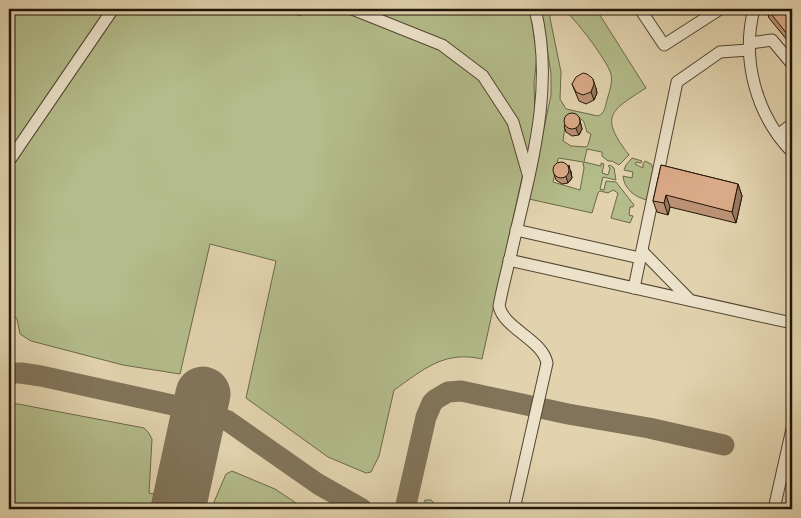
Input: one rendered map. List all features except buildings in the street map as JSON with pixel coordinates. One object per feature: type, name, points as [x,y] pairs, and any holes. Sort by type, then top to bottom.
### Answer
[{"type":"street","points":[[9,162],[113,9]]},
{"type":"street","points":[[352,9],[442,45],[483,76],[513,122],[528,176]]},
{"type":"street","points":[[514,509],[547,363],[542,352],[505,318],[500,310],[500,301],[540,118],[543,80],[540,37],[535,9]]},
{"type":"street","points":[[640,9],[664,45],[720,9]]},
{"type":"street","points":[[750,10],[749,29],[752,71],[760,103],[778,136],[792,152]]},
{"type":"street","points":[[634,288],[677,82],[720,52],[772,40],[792,64]]},
{"type":"street","points":[[778,136],[792,124]]},
{"type":"street","points":[[516,230],[641,255],[682,299]]},
{"type":"street","points":[[509,260],[792,323]]},
{"type":"street","points":[[774,509],[792,429]]},
{"type":"green space","points":[[9,9],[107,9],[9,152]]},
{"type":"green space","points":[[119,9],[276,9],[281,11],[282,9],[287,9],[286,12],[290,13],[291,9],[297,9],[296,14],[300,16],[302,9],[530,9],[537,56],[534,83],[535,119],[482,359],[456,357],[445,360],[425,369],[394,390],[379,456],[371,472],[366,473],[328,457],[246,398],[276,261],[210,244],[180,374],[123,365],[31,341],[20,334],[17,319],[9,312],[9,170]]},
{"type":"green space","points":[[541,9],[553,9],[550,13],[550,18],[561,72],[560,99],[566,109],[600,115],[605,107],[612,81],[611,74],[590,39],[563,9],[596,9],[646,88],[624,103],[613,115],[614,131],[629,155],[619,165],[608,161],[602,156],[602,152],[587,149],[584,162],[601,166],[601,163],[604,164],[602,173],[608,175],[610,168],[608,166],[610,165],[614,168],[616,180],[603,177],[600,189],[604,190],[606,181],[616,182],[634,205],[630,207],[629,215],[633,216],[630,223],[611,218],[618,193],[613,190],[608,193],[600,191],[598,193],[592,213],[529,199],[551,95],[551,74]],"holes":[[[571,117],[583,120],[587,132],[591,134],[586,147],[571,146],[563,141],[566,119]],[[559,158],[583,162],[584,168],[580,190],[553,182]]]},
{"type":"green space","points":[[632,158],[642,161],[635,164],[643,168],[645,161],[651,164],[653,169],[647,200],[638,197],[625,185],[623,176],[632,178],[633,172],[624,170]]},
{"type":"green space","points":[[9,404],[18,404],[144,428],[152,439],[149,493],[154,494],[151,509],[9,509]]},
{"type":"green space","points":[[232,471],[275,489],[305,509],[211,509],[226,474]]},
{"type":"green space","points":[[425,500],[431,500],[440,509],[421,509]]},
{"type":"taxiway","points":[[9,373],[41,376],[200,411],[228,421],[318,484],[362,509]]},
{"type":"taxiway","points":[[405,509],[426,417],[432,403],[448,392],[461,391],[568,414],[649,428],[724,445]]},
{"type":"runway","points":[[178,509],[203,394]]}]
